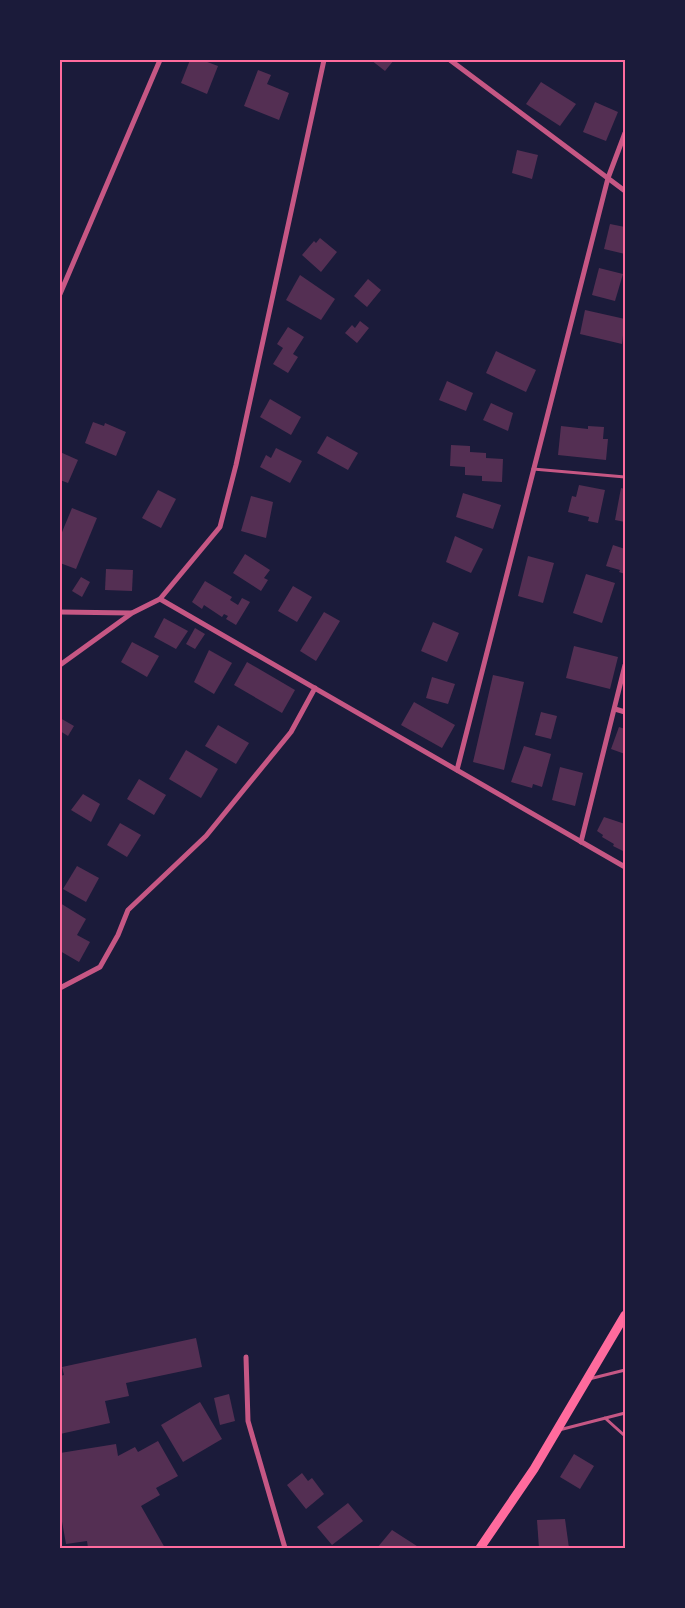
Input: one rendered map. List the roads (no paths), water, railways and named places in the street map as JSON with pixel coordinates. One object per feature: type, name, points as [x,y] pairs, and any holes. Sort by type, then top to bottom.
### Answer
[{"type":"main road","points":[[480,1548],[513,1501],[625,1315]]},
{"type":"street","points":[[60,294],[160,60]]},
{"type":"street","points":[[60,665],[132,613],[160,599],[220,527],[238,456],[324,60]]},
{"type":"street","points":[[450,60],[508,106],[625,191]]},
{"type":"street","points":[[457,770],[532,469],[608,178],[625,133]]},
{"type":"street","points":[[160,599],[625,867]]},
{"type":"street","points":[[60,612],[132,613]]},
{"type":"street","points":[[581,842],[625,665]]},
{"type":"street","points":[[60,988],[100,967],[118,935],[128,910],[206,836],[290,732],[315,688]]},
{"type":"street","points":[[615,709],[625,712]]},
{"type":"street","points":[[246,1357],[248,1421],[285,1548]]},
{"type":"lane","points":[[532,469],[625,477]]},
{"type":"lane","points":[[586,1379],[625,1370]]},
{"type":"lane","points":[[556,1431],[625,1413]]},
{"type":"lane","points":[[605,1418],[625,1436]]}]
